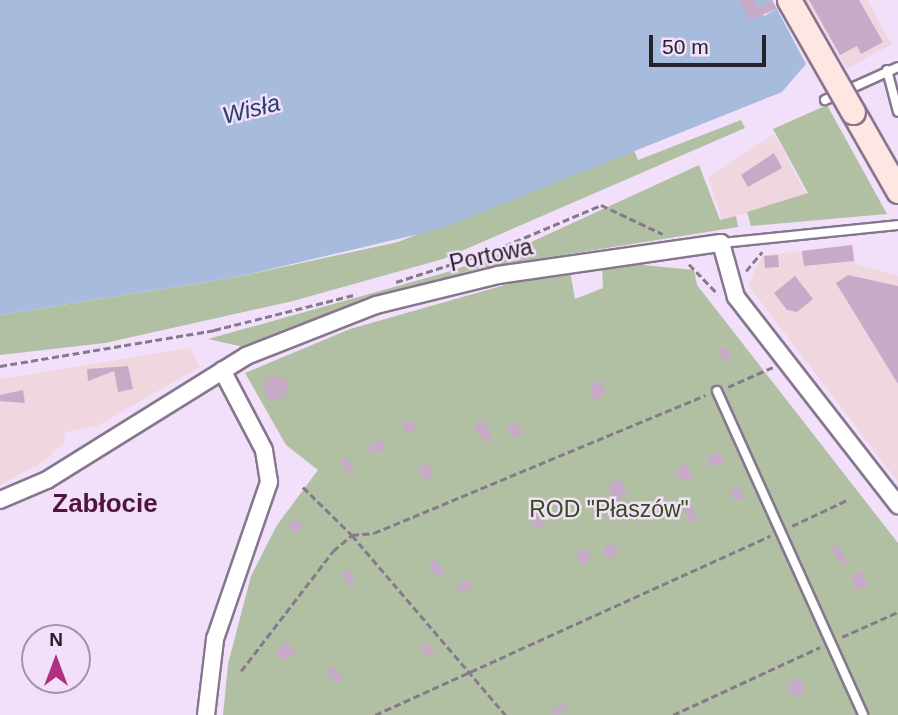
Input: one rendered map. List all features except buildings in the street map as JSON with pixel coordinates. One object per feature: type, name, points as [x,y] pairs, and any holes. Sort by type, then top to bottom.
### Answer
[{"type":"street","points":[[789,0],[898,191]]},
{"type":"street","points":[[721,243],[736,297],[892,487],[898,505]]},
{"type":"street","name":"Portowa","points":[[0,500],[47,480],[222,370],[376,305],[498,275],[721,243]]},
{"type":"street","points":[[206,715],[218,628],[268,481],[264,450],[222,370]]},
{"type":"lane","points":[[825,100],[898,67]]},
{"type":"lane","points":[[887,70],[898,112]]},
{"type":"lane","points":[[721,243],[898,225]]},
{"type":"lane","points":[[717,391],[777,534],[863,715]]},
{"type":"path","points":[[384,286],[495,250],[601,205],[668,237]]},
{"type":"path","points":[[744,276],[766,247]]},
{"type":"path","points":[[0,366],[214,330],[360,293]]},
{"type":"path","points":[[241,671],[333,551],[352,536],[374,533],[765,372]]},
{"type":"path","points":[[303,487],[352,536],[506,715]]},
{"type":"path","points":[[375,715],[847,500]]},
{"type":"path","points":[[673,715],[898,612]]},
{"type":"shaded area","points":[[806,0],[867,0],[892,44],[847,69]]},
{"type":"shaded area","points":[[774,134],[809,199],[722,219],[708,177]]},
{"type":"shaded area","points":[[853,244],[855,264],[898,276],[898,482],[748,285],[762,256]]},
{"type":"shaded area","points":[[190,348],[200,367],[97,426],[66,432],[64,442],[43,462],[0,485],[0,379]]},
{"type":"green space","points":[[827,105],[887,214],[751,226],[747,212],[808,193],[773,129]]},
{"type":"green space","points":[[741,120],[745,128],[443,259],[293,301],[105,343],[0,355],[0,315],[237,277],[398,242],[633,148],[638,160]]},
{"type":"green space","points":[[699,165],[720,220],[736,216],[738,227],[476,269],[385,295],[248,348],[208,339],[451,271],[529,243]]},
{"type":"green space","name":"ROD \"Płaszów\"","points":[[623,263],[694,270],[697,285],[898,543],[898,715],[223,715],[228,664],[251,576],[277,525],[318,470],[286,445],[245,373],[350,329],[533,277],[570,271],[575,299],[603,288],[602,266]]},
{"type":"water","name":"Wisła","points":[[0,0],[773,0],[759,8],[764,16],[777,9],[806,64],[782,92],[440,229],[237,277],[0,315]]},
{"type":"district","name":"Zabłocie","points":[[105,504]]}]
